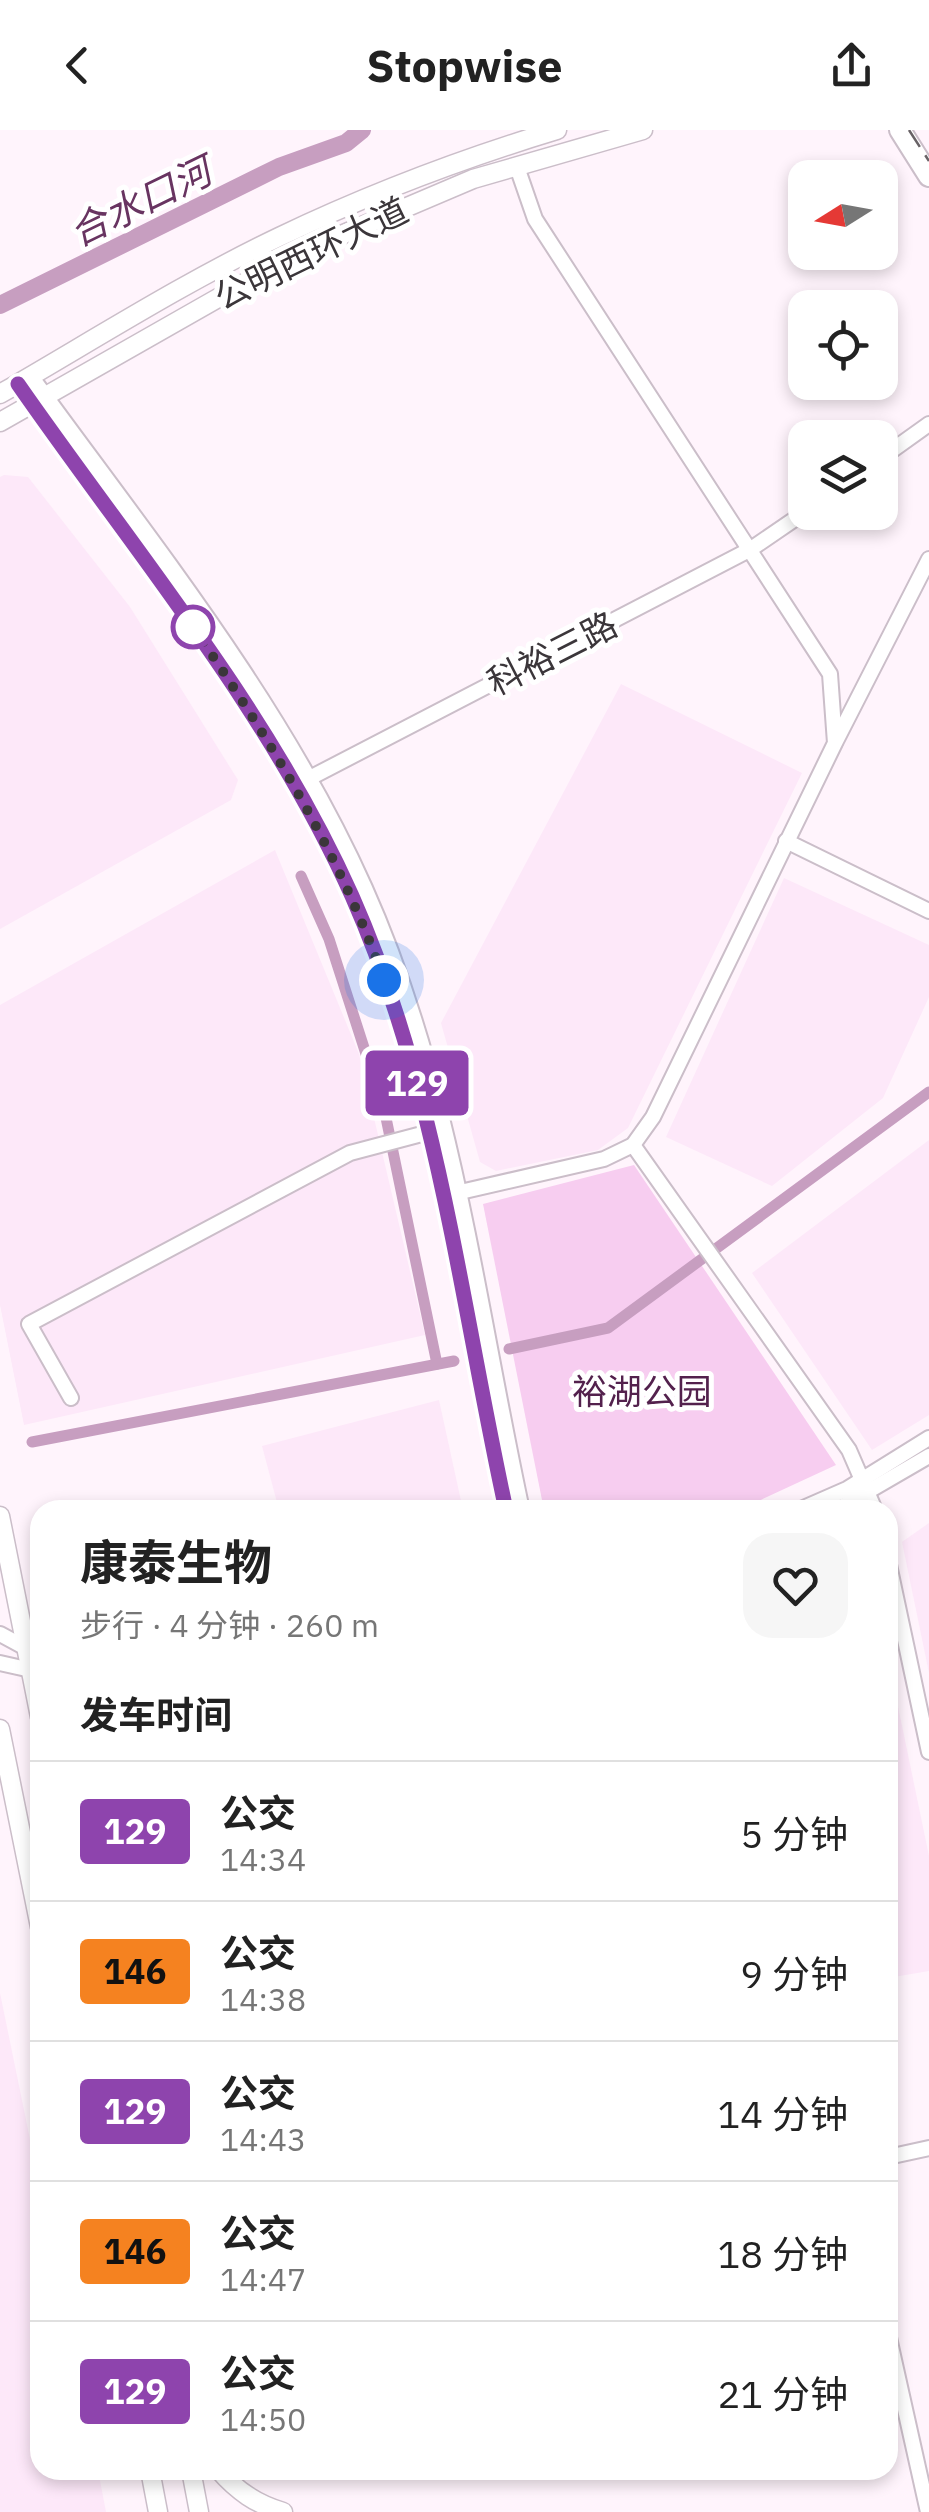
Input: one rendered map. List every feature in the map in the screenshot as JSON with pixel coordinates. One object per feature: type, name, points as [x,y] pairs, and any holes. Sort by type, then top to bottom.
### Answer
[{"type":"highway","points":[[900,130],[929,176]]},
{"type":"main road","name":"公明西环大道","points":[[0,394],[277,238],[382,190],[556,130]]},
{"type":"main road","name":"公明西环大道","points":[[0,422],[292,256],[424,199],[643,130]]},
{"type":"main road","points":[[0,1516],[30,1637]]},
{"type":"main road","points":[[0,1730],[30,1878]]},
{"type":"main road","points":[[152,2480],[158,2512]]},
{"type":"main road","points":[[193,2480],[199,2512]]},
{"type":"main road","points":[[227,2480],[254,2501],[283,2512]]},
{"type":"street","points":[[517,167],[534,219],[830,674],[835,743]]},
{"type":"street","points":[[25,380],[302,782],[375,953],[437,1130],[520,1500]]},
{"type":"street","points":[[898,446],[929,424]]},
{"type":"street","name":"科裕三路","points":[[302,782],[749,550],[788,524]]},
{"type":"street","points":[[450,1194],[604,1159],[633,1145],[653,1117],[786,840],[929,560]]},
{"type":"street","points":[[786,840],[929,911]]},
{"type":"street","points":[[71,1398],[29,1324],[350,1153],[437,1130]]},
{"type":"street","points":[[633,1145],[849,1450],[871,1500]]},
{"type":"street","points":[[450,1194],[504,1500]]},
{"type":"street","points":[[848,1500],[929,1438]]},
{"type":"street","points":[[827,1500],[929,1456]]},
{"type":"street","points":[[898,1607],[929,1752]]},
{"type":"street","points":[[0,1634],[30,1648]]},
{"type":"street","points":[[0,1663],[30,1671]]},
{"type":"street","points":[[898,2155],[929,2148]]},
{"type":"street","points":[[898,2378],[928,2512]]},
{"type":"shaded area","points":[[0,477],[28,477],[130,607],[238,780],[231,800],[0,929]]},
{"type":"shaded area","points":[[621,684],[802,773],[628,1128],[598,1150],[496,1171],[480,1162],[441,1023]]},
{"type":"shaded area","points":[[275,850],[359,1054],[425,1335],[24,1425],[0,1305],[0,1005]]},
{"type":"shaded area","points":[[784,878],[929,945],[929,997],[883,1098],[772,1186],[666,1137]]},
{"type":"shaded area","points":[[929,1140],[929,1415],[872,1450],[752,1273]]},
{"type":"shaded area","points":[[439,1400],[461,1500],[276,1500],[262,1446]]},
{"type":"shaded area","points":[[929,1523],[929,1673],[902,1542]]},
{"type":"shaded area","points":[[898,1706],[929,1856],[929,1971],[898,1976]]},
{"type":"shaded area","points":[[0,1993],[30,2139],[30,2480],[100,2480],[106,2512],[0,2512]]},
{"type":"green space","name":"裕湖公园","points":[[634,1165],[836,1465],[761,1500],[542,1500],[483,1204]]},
{"type":"waterway","name":"合水口河","points":[[0,305],[279,167],[346,143],[362,130]]},
{"type":"waterway","points":[[301,876],[329,939],[385,1113],[437,1364]]},
{"type":"waterway","points":[[509,1349],[608,1328],[929,1092]]},
{"type":"waterway","points":[[32,1442],[454,1361]]},
{"type":"railway","points":[[909,130],[929,161]]},
{"type":"bus line","name":"129","points":[[18,384],[247,705],[325,839],[352,896],[394,1007],[430,1132],[504,1500]]},
{"type":"route","points":[[193,627],[247,705],[325,839],[384,980]]}]
